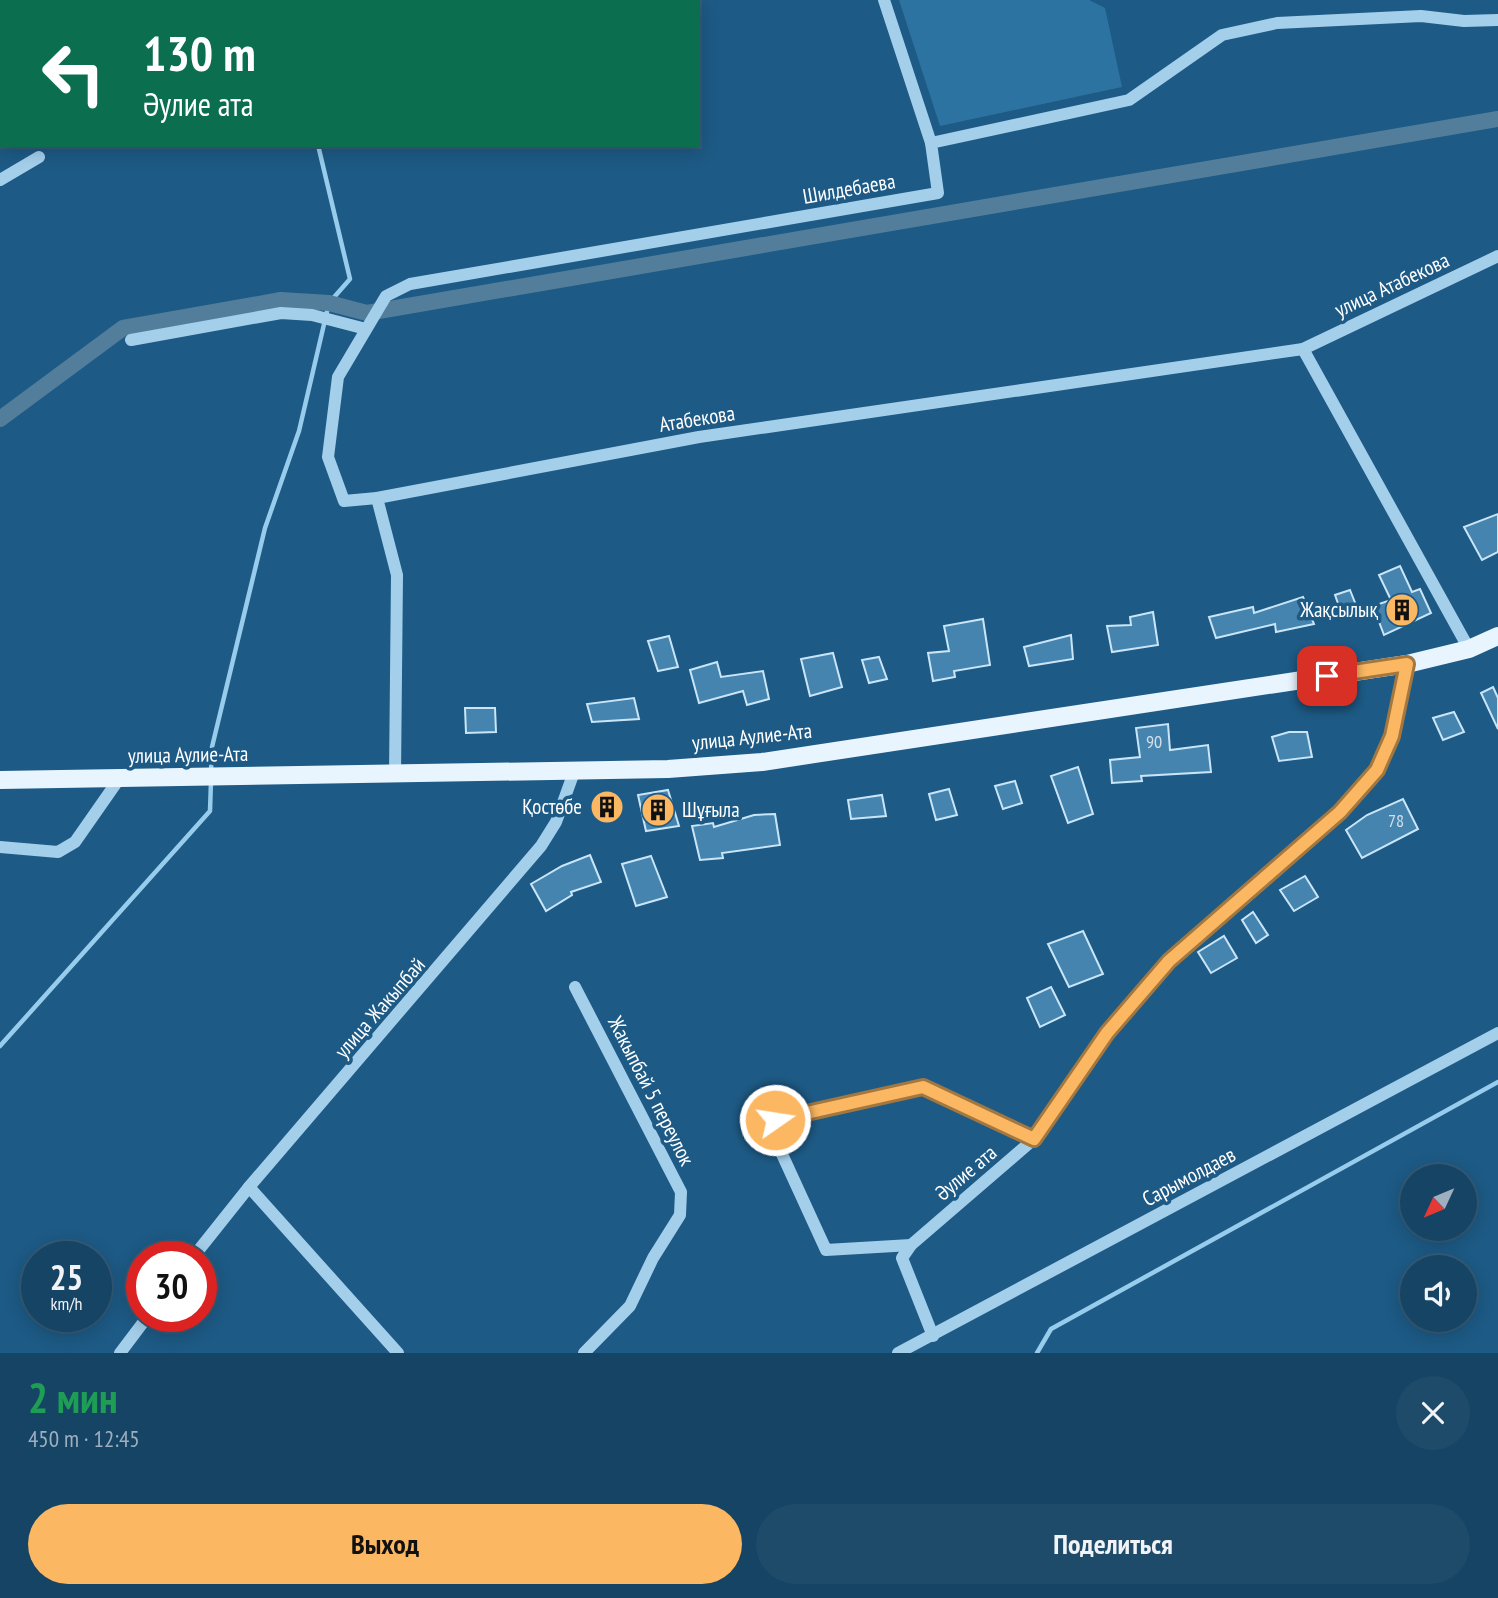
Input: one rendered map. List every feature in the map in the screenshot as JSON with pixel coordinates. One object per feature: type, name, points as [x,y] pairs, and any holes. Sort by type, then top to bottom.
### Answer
[{"type":"main road","name":"улица Аулие-Ата","points":[[0,780],[574,772],[762,762],[1407,664],[1469,649],[1498,636]]},
{"type":"street","points":[[884,0],[931,143],[1129,100],[1222,35],[1277,23],[1421,16],[1464,21],[1498,20]]},
{"type":"street","name":"Шилдебаева","points":[[377,498],[344,501],[328,457],[338,377],[386,296],[410,284],[938,193],[931,143]]},
{"type":"street","points":[[0,180],[39,158]]},
{"type":"street","name":"улица Атабекова","points":[[1303,349],[1498,256]]},
{"type":"street","points":[[131,340],[281,313],[312,315],[366,329]]},
{"type":"street","points":[[1303,349],[1469,649]]},
{"type":"street","name":"Атабекова","points":[[377,498],[699,437],[1303,349]]},
{"type":"street","points":[[377,498],[397,575],[396,776]]},
{"type":"street","name":"Әулие ата","points":[[911,1245],[1034,1139],[1107,1033],[1169,961],[1340,812],[1377,770],[1392,736],[1407,664]]},
{"type":"street","name":"улица Жакыпбай","points":[[206,1241],[249,1187],[541,846],[556,822],[574,772]]},
{"type":"street","points":[[0,847],[58,852],[75,842],[119,779]]},
{"type":"street","name":"Жакыпбай 5 переулок","points":[[575,987],[681,1192],[680,1215],[653,1258],[630,1306],[584,1353]]},
{"type":"street","name":"Сарымолдаев","points":[[898,1353],[1498,1033]]},
{"type":"street","points":[[911,1245],[826,1250],[776,1141],[775,1120],[923,1087],[1034,1139]]},
{"type":"street","points":[[249,1187],[398,1353]]},
{"type":"street","points":[[911,1245],[902,1258],[933,1336]]},
{"type":"street","points":[[120,1353],[136,1332]]},
{"type":"shaded area","points":[[899,0],[1089,0],[1105,8],[1122,87],[940,126]]},
{"type":"building","points":[[1498,514],[1498,552],[1482,560],[1464,527]]},
{"type":"building","name":"Жақсылық","points":[[1400,566],[1412,592],[1420,589],[1431,613],[1384,635],[1373,606],[1391,600],[1379,575]]},
{"type":"building","points":[[1350,590],[1358,610],[1342,615],[1335,595]]},
{"type":"building","points":[[1303,597],[1314,624],[1276,632],[1275,624],[1216,638],[1209,617],[1253,607],[1254,613]]},
{"type":"building","points":[[1153,612],[1158,645],[1112,652],[1107,626],[1131,625],[1130,617]]},
{"type":"building","points":[[983,619],[990,665],[954,671],[955,677],[933,681],[928,653],[949,651],[944,626]]},
{"type":"building","points":[[1071,635],[1073,659],[1029,666],[1024,647]]},
{"type":"building","points":[[669,636],[678,667],[658,671],[648,641]]},
{"type":"building","points":[[833,653],[842,687],[810,696],[801,659]]},
{"type":"building","points":[[879,657],[887,679],[869,683],[862,660]]},
{"type":"building","points":[[717,662],[721,677],[763,671],[769,699],[747,705],[743,691],[699,703],[690,670]]},
{"type":"building","points":[[1493,687],[1498,698],[1498,729],[1481,693]]},
{"type":"building","points":[[634,698],[639,719],[592,722],[587,704]]},
{"type":"building","points":[[465,708],[495,708],[496,732],[466,733]]},
{"type":"building","points":[[1454,712],[1464,732],[1443,740],[1433,718]]},
{"type":"building","points":[[1168,724],[1170,750],[1208,745],[1211,772],[1141,776],[1142,781],[1112,783],[1110,760],[1140,757],[1136,728]]},
{"type":"building","points":[[1289,732],[1307,732],[1312,757],[1279,761],[1272,737]]},
{"type":"building","points":[[1078,767],[1093,814],[1068,823],[1051,776]]},
{"type":"building","points":[[1015,781],[1022,803],[1003,809],[995,786]]},
{"type":"building","points":[[949,789],[957,815],[936,820],[929,794]]},
{"type":"building","name":"Шұғыла","points":[[668,790],[679,826],[646,831],[638,795]]},
{"type":"building","points":[[882,795],[886,816],[851,819],[848,800]]},
{"type":"building","name":"Қостөбе","points":[[618,796],[619,815],[597,817],[594,799]]},
{"type":"building","points":[[1403,799],[1418,829],[1362,858],[1346,830],[1367,815]]},
{"type":"building","points":[[775,814],[780,845],[722,853],[723,858],[700,860],[692,826],[713,823],[714,827],[754,815]]},
{"type":"building","points":[[590,855],[601,882],[571,892],[572,895],[546,911],[531,884],[562,866]]},
{"type":"building","points":[[651,856],[667,897],[636,906],[622,864]]},
{"type":"building","points":[[1305,876],[1318,897],[1294,911],[1280,890]]},
{"type":"building","points":[[1253,912],[1268,935],[1256,943],[1242,920]]},
{"type":"building","points":[[1083,931],[1103,974],[1069,987],[1048,944]]},
{"type":"building","points":[[1224,936],[1237,958],[1211,973],[1198,952]]},
{"type":"building","points":[[1051,987],[1065,1015],[1040,1027],[1027,998]]},
{"type":"waterway","points":[[0,419],[123,328],[281,300],[329,303],[367,313],[1498,119]]},
{"type":"waterway","points":[[211,772],[212,747],[265,528],[299,431],[329,303],[350,279],[318,147]]},
{"type":"waterway","points":[[0,1046],[210,811],[211,781]]},
{"type":"waterway","points":[[1037,1353],[1051,1329],[1498,1082]]},
{"type":"place","name":"Жақсылық","points":[[1402,610]]},
{"type":"place","name":"Қостөбе","points":[[607,807]]},
{"type":"place","name":"Шұғыла","points":[[658,810]]},
{"type":"route","points":[[775,1120],[923,1087],[1034,1139],[1107,1033],[1169,961],[1340,812],[1377,770],[1392,736],[1407,664],[1327,676]]}]
